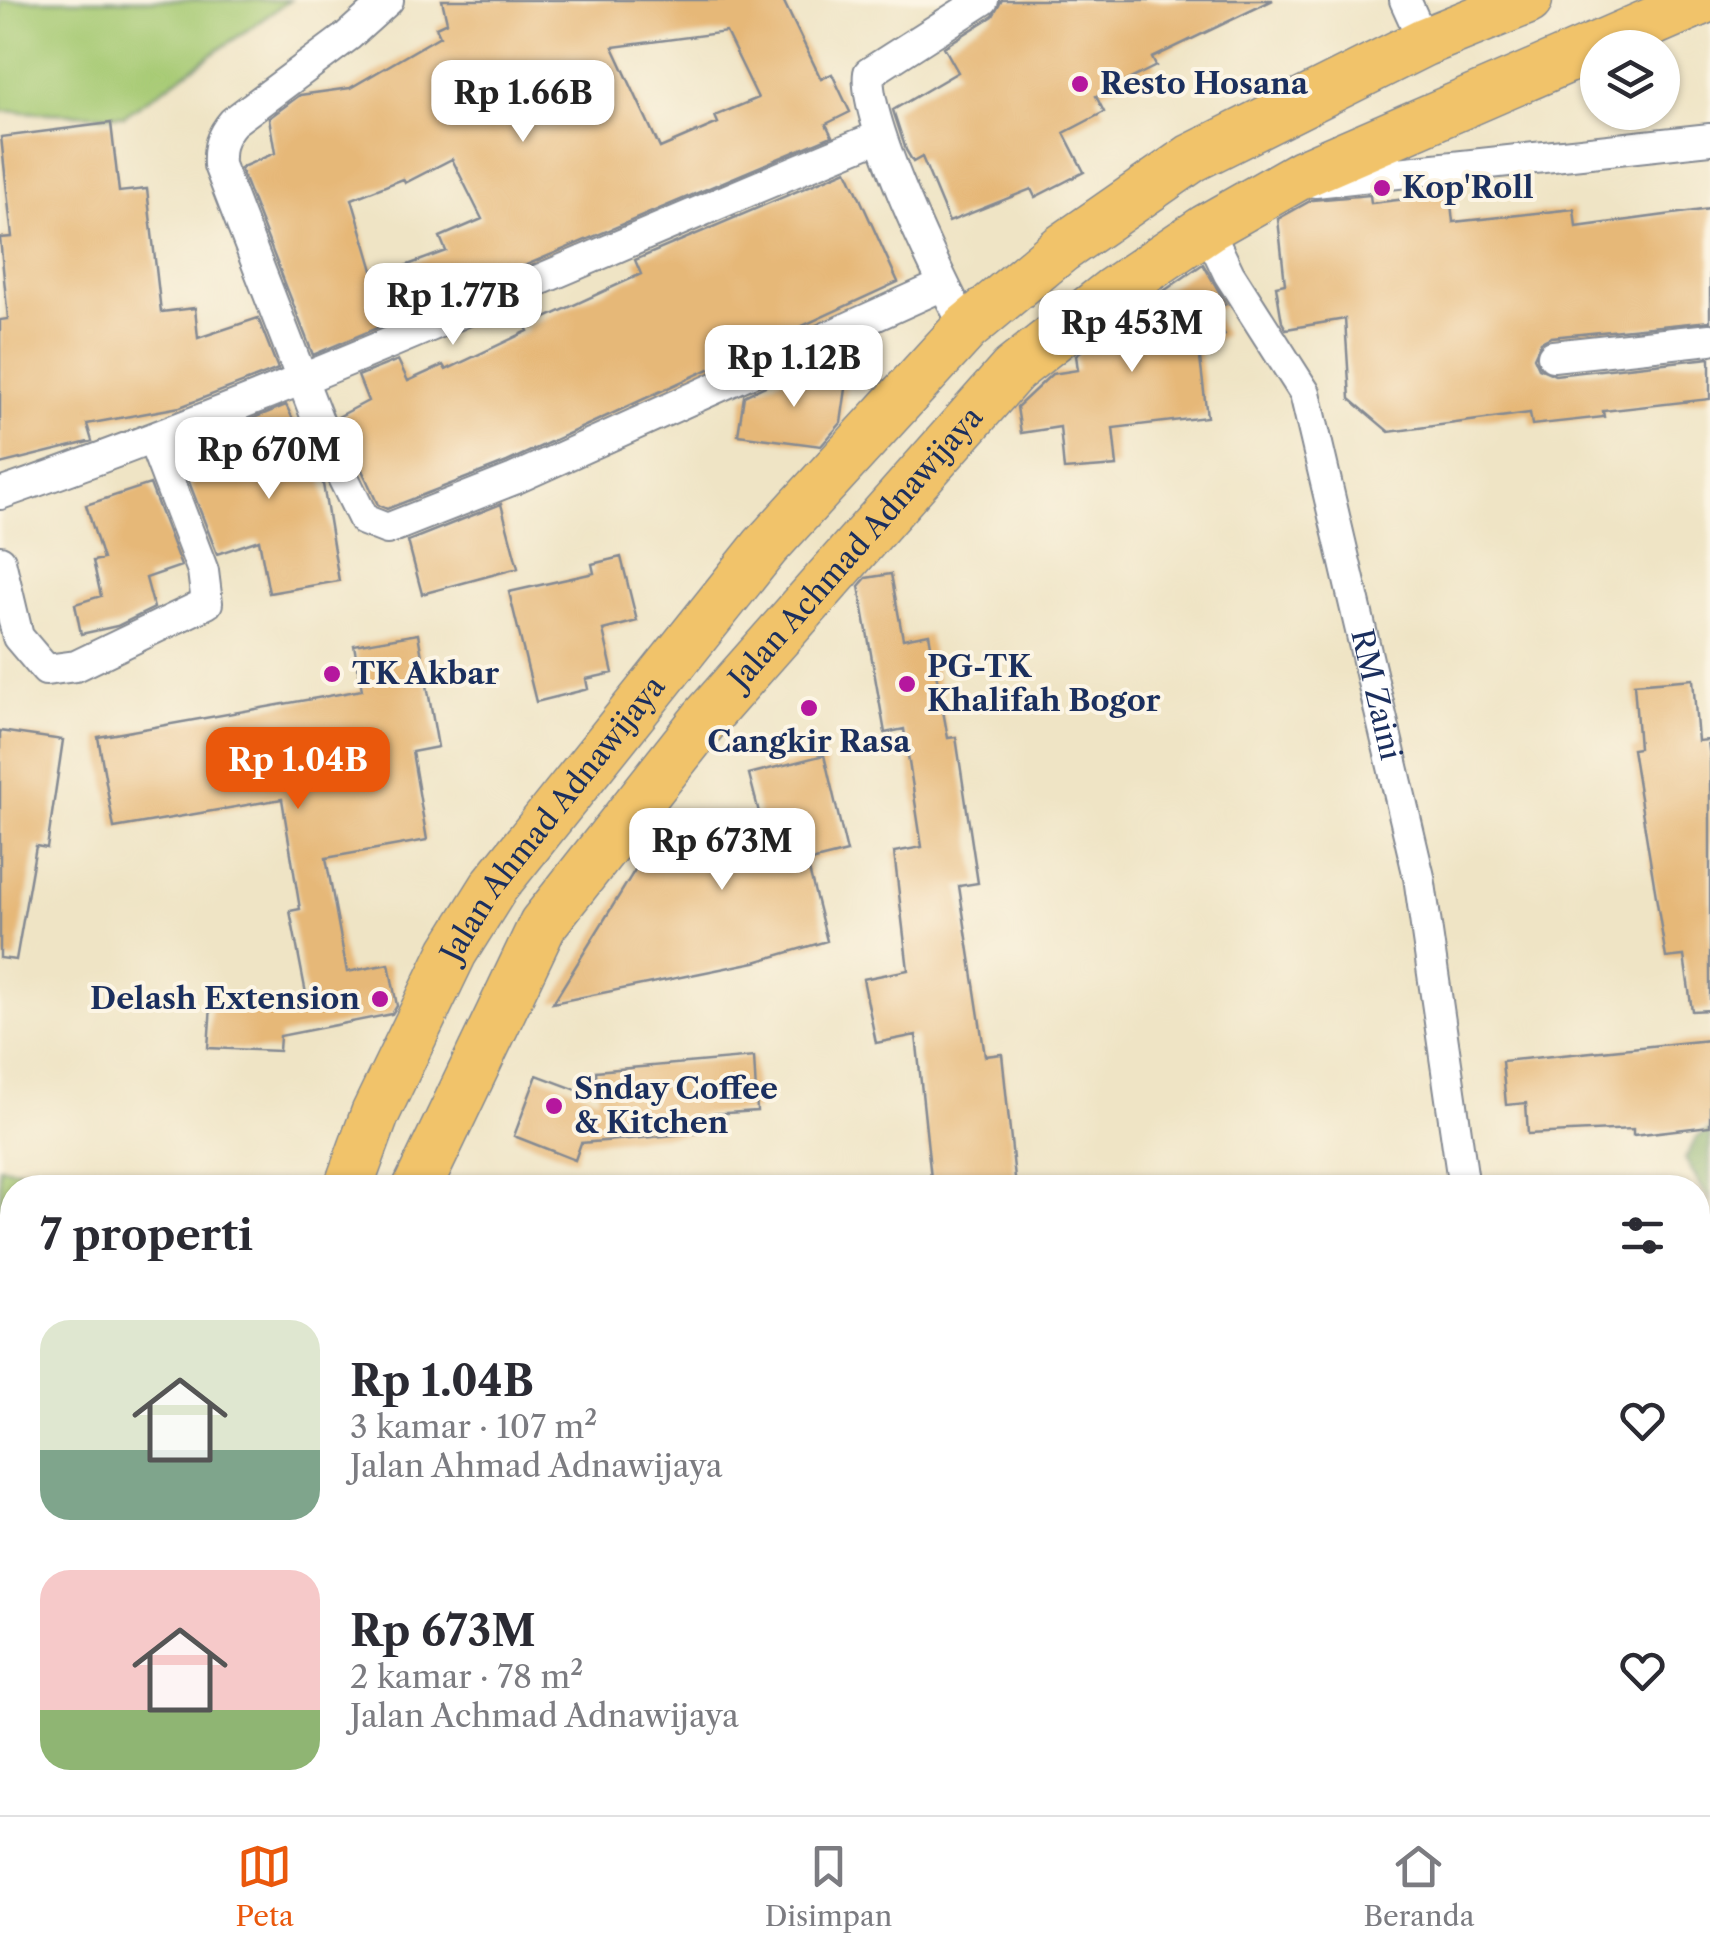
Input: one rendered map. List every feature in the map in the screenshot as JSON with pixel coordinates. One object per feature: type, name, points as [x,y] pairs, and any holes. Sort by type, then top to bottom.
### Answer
[{"type":"main road","name":"Jalan Achmad Adnawijaya","points":[[765,547],[966,328],[1061,249],[1192,158],[1414,21],[1528,0]]},
{"type":"main road","name":"Jalan Achmad Adnawijaya","points":[[423,1175],[542,924],[704,720],[1013,370],[1112,292],[1207,228],[1302,174],[1703,0]]},
{"type":"main road","name":"Jalan Ahmad Adnawijaya","points":[[353,1175],[375,1114],[453,952],[495,885],[765,547]]},
{"type":"street","points":[[388,0],[233,122],[220,141],[219,165],[301,381],[364,520],[387,529],[550,464],[943,285]]},
{"type":"street","points":[[966,328],[943,285],[880,136],[866,89],[869,73],[978,1]]},
{"type":"street","points":[[0,494],[154,440],[301,381],[880,136]]},
{"type":"street","points":[[1302,174],[1316,182],[1710,139]]},
{"type":"street","name":"RM Zaini","points":[[1207,228],[1229,274],[1306,393],[1419,877],[1462,1175]]},
{"type":"street","points":[[1554,356],[1710,339]]},
{"type":"street","points":[[0,561],[18,637],[46,670],[76,666],[207,602],[203,571],[154,440]]},
{"type":"green space","points":[[0,0],[290,0],[124,116],[0,111]]},
{"type":"green space","points":[[1710,1130],[1710,1175],[1695,1175],[1685,1159],[1697,1137]]},
{"type":"green space","points":[[0,1167],[34,1175],[0,1175]]},
{"type":"building","points":[[442,0],[783,0],[821,79],[832,74],[850,112],[826,124],[832,136],[313,355],[240,168],[275,153],[269,118],[300,95],[350,88],[440,36],[436,27],[447,22]],"holes":[[[726,32],[758,98],[715,116],[718,123],[660,148],[613,47]],[[452,159],[482,219],[440,237],[446,251],[375,277],[352,199],[403,179],[405,183]]]},
{"type":"building","points":[[1002,0],[1273,0],[1152,58],[1156,66],[1096,96],[1104,112],[1064,133],[1084,172],[1035,197],[1031,189],[949,222],[922,157],[913,162],[906,150],[893,110],[958,72],[944,47],[993,16]]},
{"type":"building","points":[[111,123],[119,192],[147,189],[161,312],[195,308],[198,338],[258,318],[278,369],[180,407],[87,424],[92,441],[0,464],[0,320],[8,319],[0,238],[12,237],[1,137]]},
{"type":"building","points":[[847,170],[898,282],[507,462],[387,509],[378,505],[338,417],[368,401],[358,376],[398,360],[408,381],[443,365],[446,370],[528,331],[526,327],[641,274],[635,260]]},
{"type":"building","points":[[1450,194],[1453,222],[1574,209],[1576,227],[1710,209],[1710,321],[1551,337],[1541,342],[1534,357],[1539,368],[1555,375],[1710,358],[1710,399],[1603,411],[1604,417],[1532,425],[1530,413],[1389,432],[1350,399],[1345,319],[1286,329],[1282,322],[1276,286],[1285,284],[1278,219],[1312,200],[1370,195],[1371,203]]},
{"type":"building","points":[[1203,264],[1226,304],[1212,312],[1225,335],[1199,350],[1207,417],[1113,428],[1117,466],[1064,470],[1060,427],[1021,433],[1017,407],[1052,374],[1078,370],[1076,355],[1090,344],[1126,341],[1116,324]]},
{"type":"building","points":[[791,374],[847,382],[841,423],[821,446],[738,435],[744,396]]},
{"type":"building","points":[[286,405],[322,478],[339,581],[269,593],[259,540],[217,554],[184,469],[235,451],[227,429]]},
{"type":"building","points":[[150,484],[181,566],[146,578],[154,608],[117,626],[81,634],[75,604],[101,596],[93,561],[103,559],[86,505]]},
{"type":"building","points":[[501,504],[518,568],[422,594],[408,541]]},
{"type":"building","points":[[621,557],[637,621],[603,630],[613,673],[586,679],[588,689],[536,702],[509,592],[594,573],[592,564]]},
{"type":"building","points":[[891,574],[903,639],[929,634],[948,738],[956,737],[978,883],[959,886],[985,1056],[1002,1054],[1015,1175],[931,1175],[916,1035],[876,1043],[863,979],[908,970],[894,852],[922,847],[904,729],[885,733],[859,586],[866,578]]},
{"type":"building","points":[[418,634],[438,747],[412,752],[427,840],[326,858],[347,972],[389,964],[397,1006],[392,1014],[280,1036],[279,1051],[208,1048],[211,1005],[309,1009],[290,911],[300,909],[282,799],[114,828],[98,737],[362,690],[354,645]]},
{"type":"building","points":[[1693,679],[1698,741],[1708,740],[1710,759],[1710,1010],[1692,1011],[1684,956],[1666,958],[1632,749],[1639,748],[1634,684]]},
{"type":"building","points":[[0,731],[63,740],[47,848],[36,846],[16,960],[0,958]]},
{"type":"building","points":[[824,755],[847,852],[807,862],[827,941],[755,962],[553,1003],[644,855],[762,824],[749,774]]},
{"type":"building","points":[[1710,1040],[1710,1126],[1633,1135],[1633,1129],[1528,1134],[1526,1103],[1506,1105],[1502,1061]]},
{"type":"building","points":[[754,1057],[757,1111],[696,1115],[698,1133],[581,1143],[575,1160],[514,1136],[537,1075],[598,1098],[596,1071]]},
{"type":"place","name":"Resto Hosana","points":[[1080,84]]},
{"type":"place","name":"Kop'Roll","points":[[1382,188]]},
{"type":"place","name":"TK Akbar","points":[[332,674]]},
{"type":"place","name":"PG-TK Khalifah Bogor","points":[[907,684]]},
{"type":"place","name":"Cangkir Rasa","points":[[809,708]]},
{"type":"place","name":"Delash Extension","points":[[380,999]]},
{"type":"place","name":"Snday Coffee & Kitchen","points":[[554,1106]]}]
